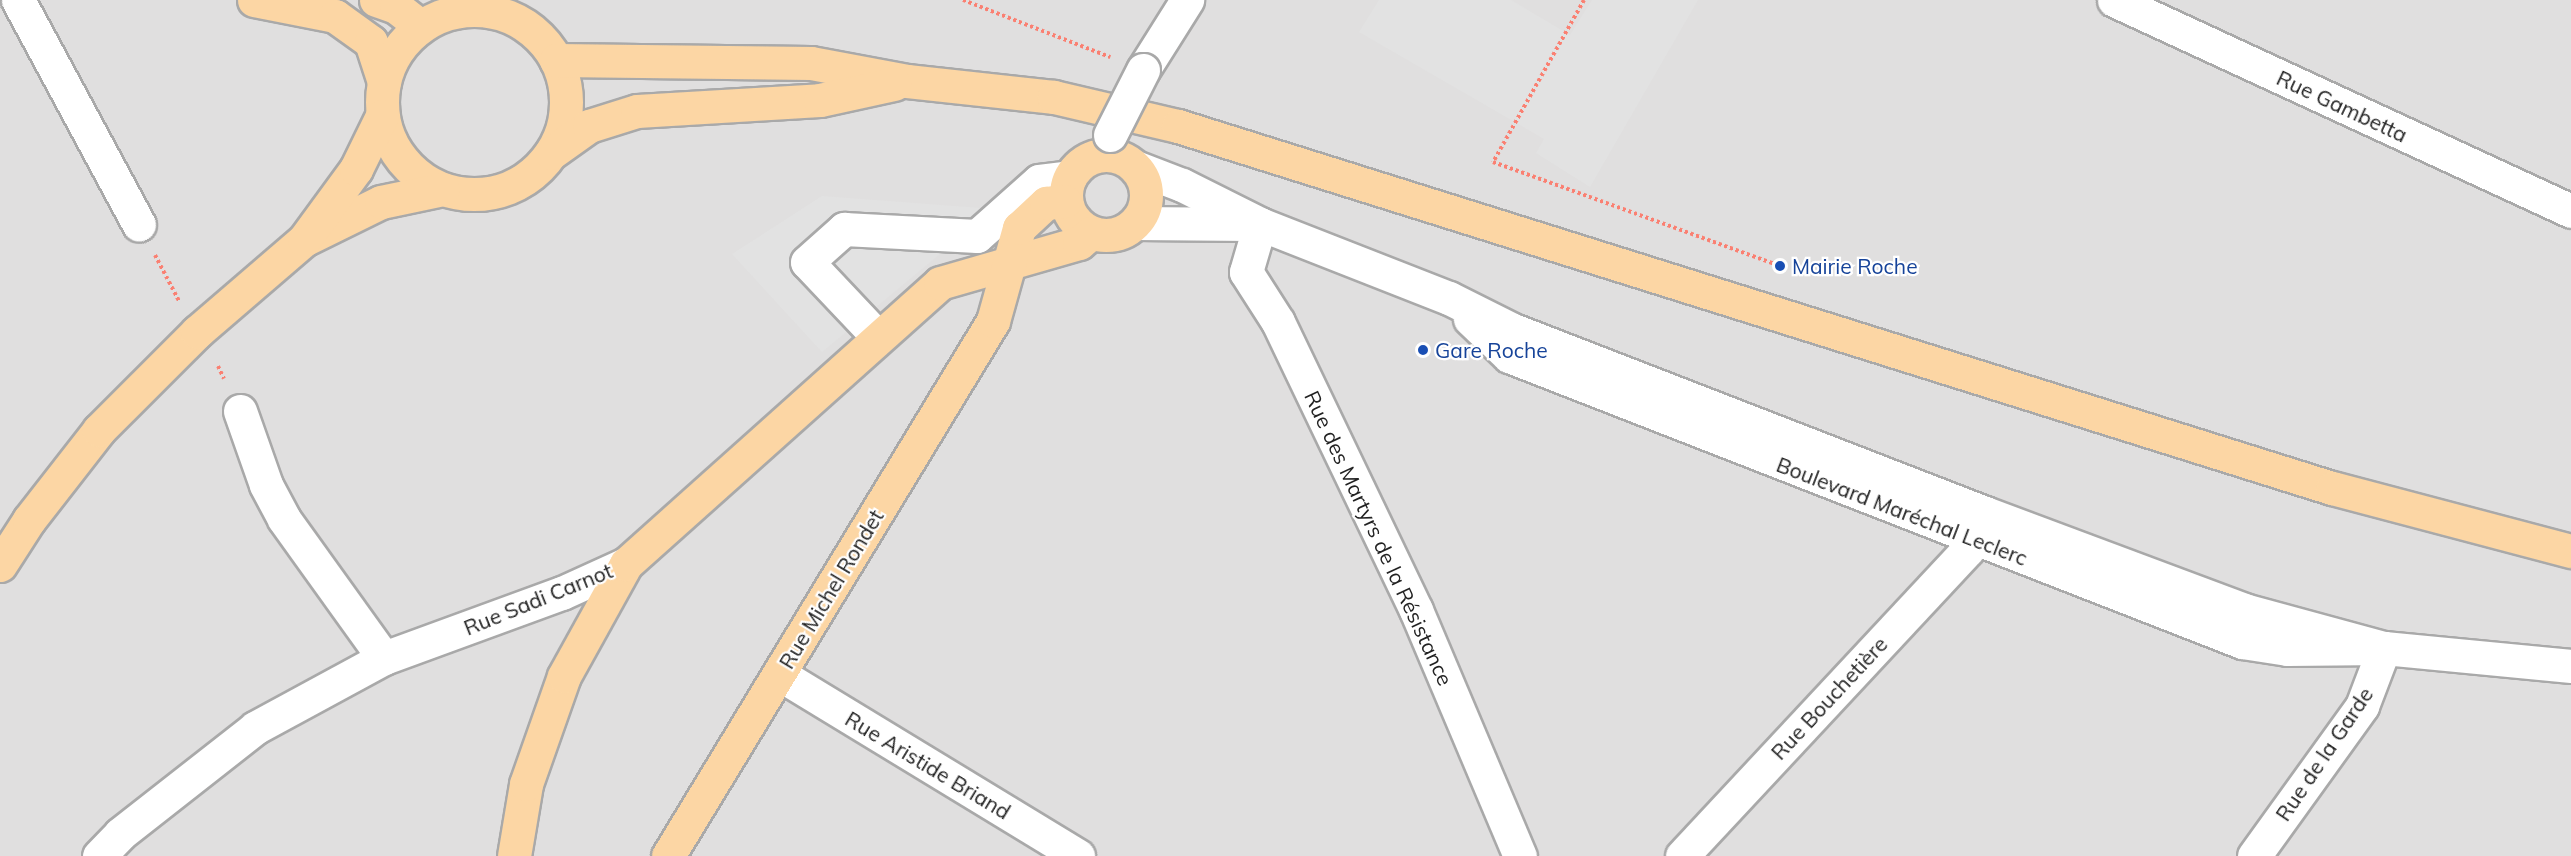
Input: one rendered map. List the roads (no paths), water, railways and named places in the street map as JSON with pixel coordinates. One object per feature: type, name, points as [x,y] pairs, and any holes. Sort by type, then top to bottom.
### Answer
[{"type":"main road","points":[[254,0],[335,16],[371,42],[384,82]]},
{"type":"main road","points":[[376,0],[396,7],[420,26]]},
{"type":"main road","points":[[551,153],[567,107],[556,60],[537,34],[511,17],[481,10],[449,13],[420,26],[391,60],[384,82],[382,116],[390,140],[403,161],[421,178],[443,189],[473,194],[504,189],[530,175],[551,153],[589,126],[637,111],[820,100],[907,81]]},
{"type":"main road","points":[[556,60],[811,63],[907,81],[1054,97],[1178,126],[2332,488],[2571,551]]},
{"type":"main road","points":[[0,565],[29,520],[99,430],[197,332],[304,240],[356,169],[382,116]]},
{"type":"main road","points":[[1008,265],[1019,228],[1046,203],[1067,189],[1086,159],[1118,152],[1147,194],[1144,209],[1136,224],[1123,233],[1085,238],[1074,220],[1067,189]]},
{"type":"main road","points":[[304,240],[381,202],[443,189]]},
{"type":"main road","name":"Rue Sadi Carnot","points":[[626,564],[940,283],[1008,265],[1085,238]]},
{"type":"main road","name":"Rue Michel Rondet","points":[[668,856],[993,321],[1008,265]]},
{"type":"main road","points":[[2332,488],[2515,557],[2571,572]]},
{"type":"main road","points":[[514,856],[526,784],[564,676],[626,564]]},
{"type":"street","points":[[18,0],[139,225]]},
{"type":"street","points":[[1118,152],[1143,70],[1187,0]]},
{"type":"street","name":"Rue Gambetta","points":[[2114,0],[2571,211]]},
{"type":"street","name":"Boulevard Maréchal Leclerc","points":[[1118,152],[1260,224],[1449,298],[1509,356],[1980,527],[2242,642],[2287,649],[2384,648],[2571,666]]},
{"type":"street","points":[[878,337],[807,262],[844,229],[976,236],[1039,180],[1067,189]]},
{"type":"street","name":"Boulevard Maréchal Leclerc","points":[[1136,224],[1260,224]]},
{"type":"street","name":"Rue des Martyrs de la Résistance","points":[[1260,224],[1246,272],[1278,322],[1416,610],[1520,856]]},
{"type":"street","points":[[240,411],[266,485],[284,519],[384,658]]},
{"type":"street","name":"Rue Bouchetière","points":[[1682,856],[1980,527]]},
{"type":"street","name":"Rue Sadi Carnot","points":[[99,856],[120,834],[255,728],[384,658],[562,593],[626,564]]},
{"type":"street","name":"Rue de la Garde","points":[[2254,856],[2362,706],[2384,648]]},
{"type":"street","name":"Rue Aristide Briand","points":[[779,674],[1078,856]]},
{"type":"place","name":"Mairie Roche","points":[[1780,266]]},
{"type":"place","name":"Gare Roche","points":[[1423,350]]}]
